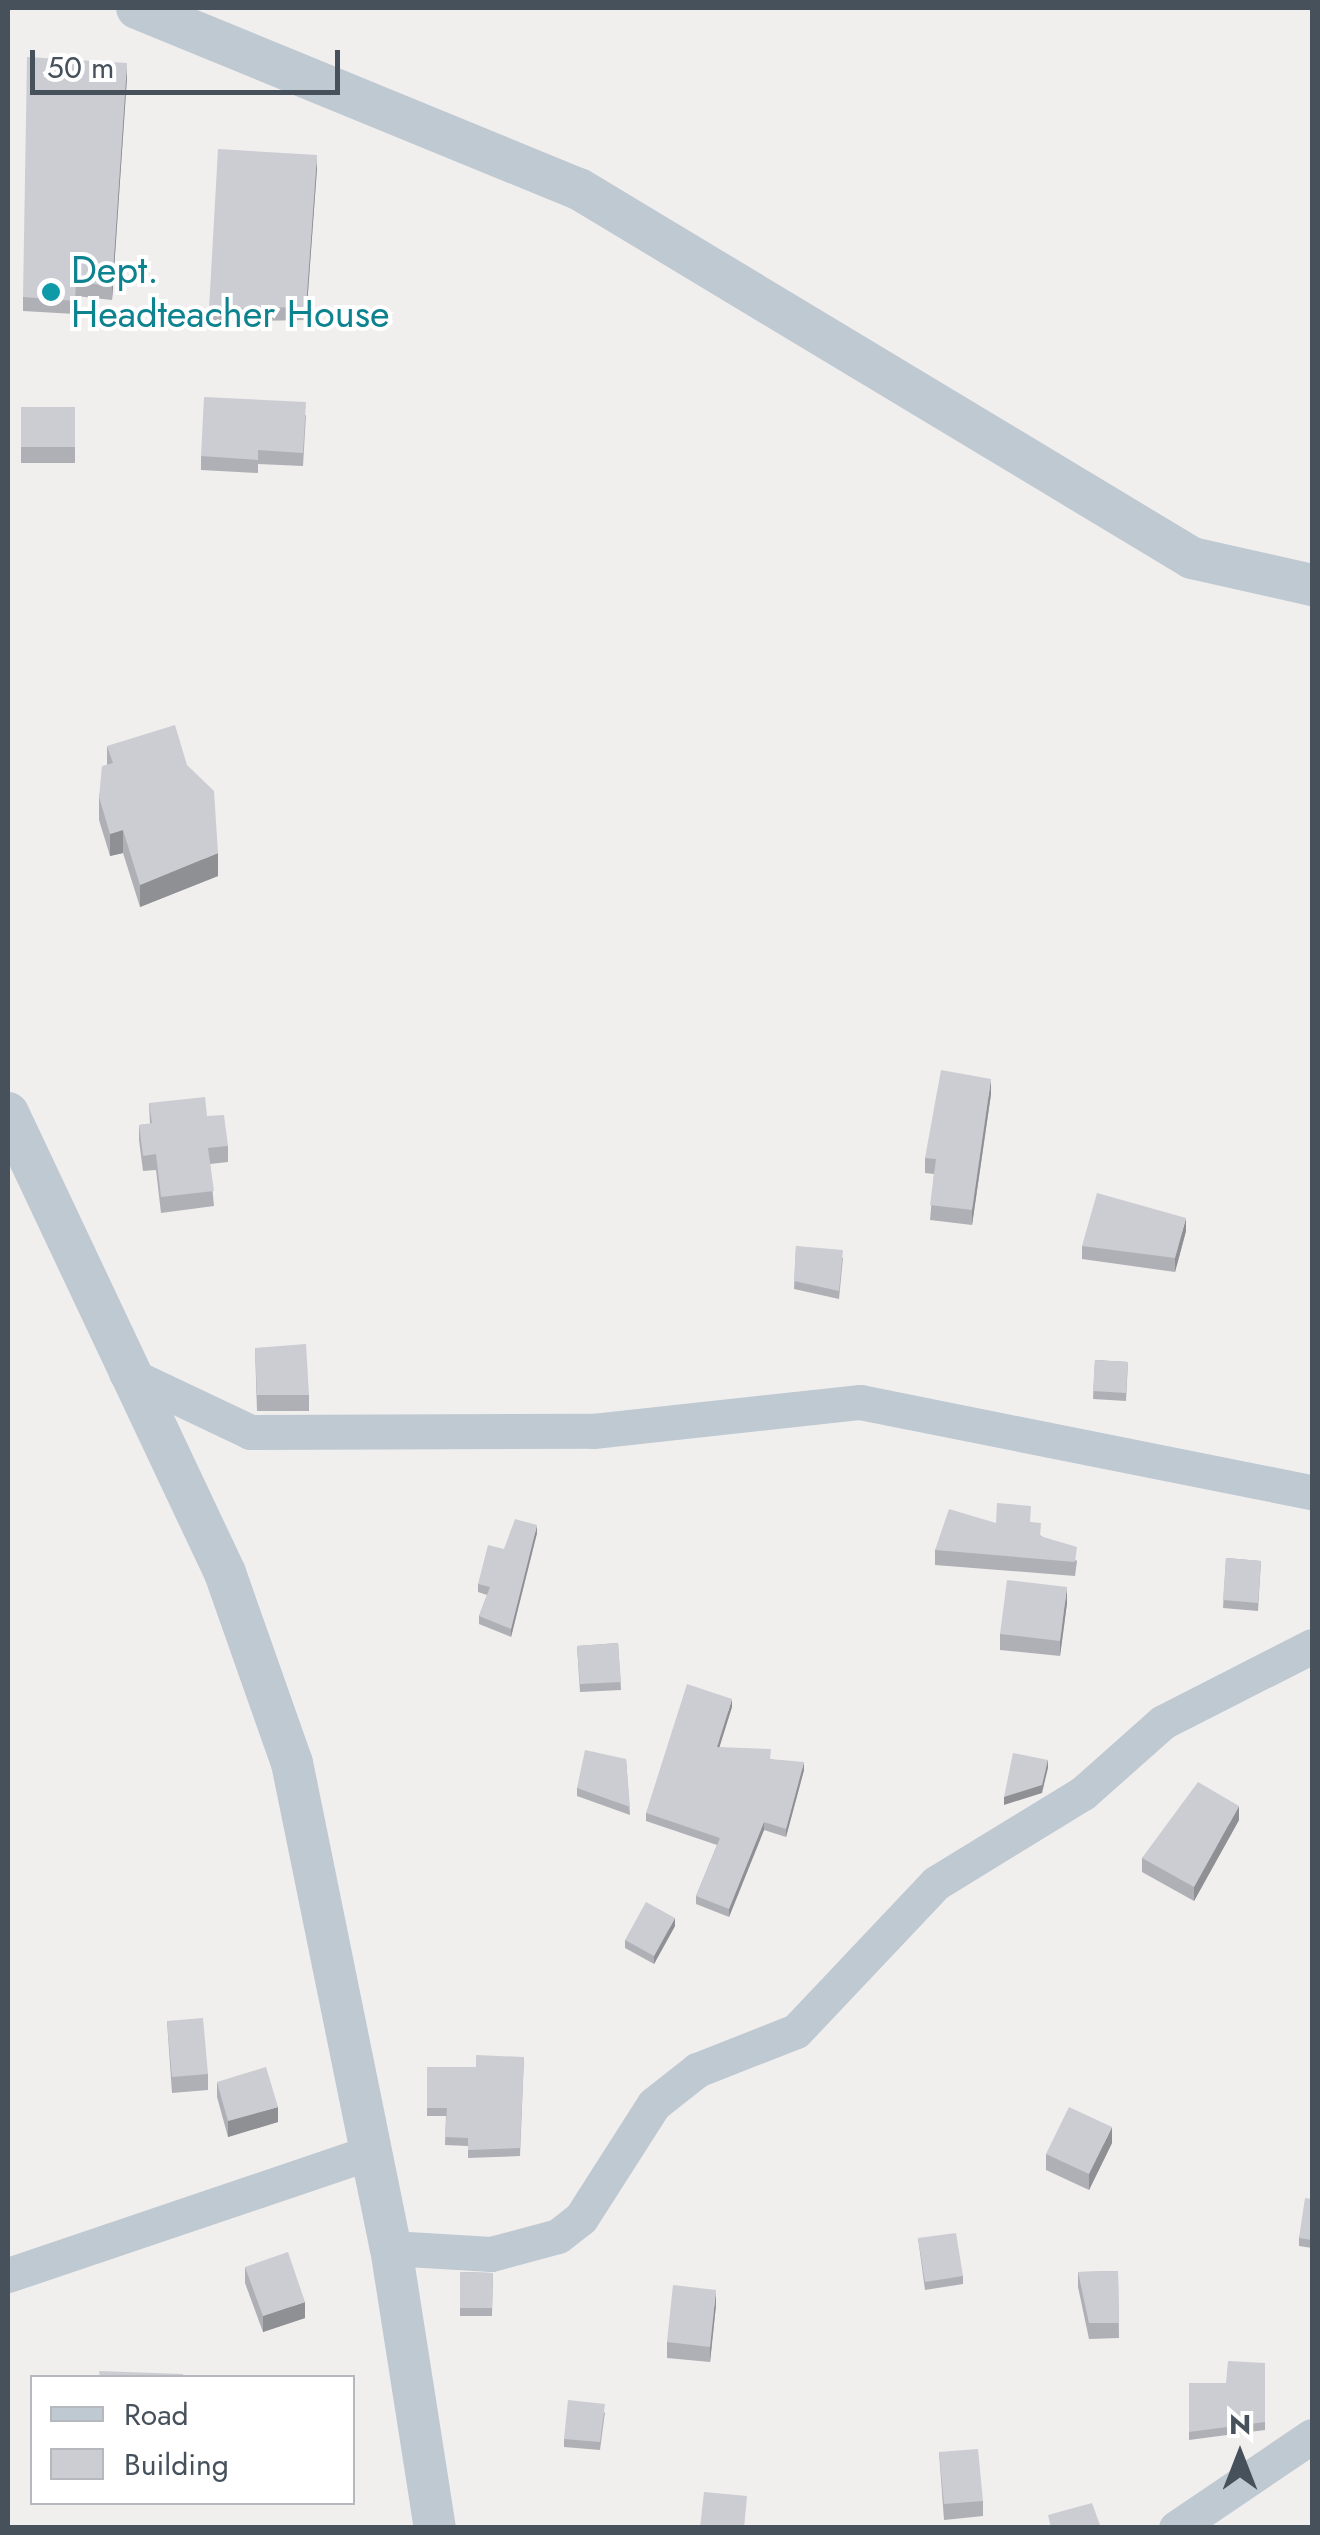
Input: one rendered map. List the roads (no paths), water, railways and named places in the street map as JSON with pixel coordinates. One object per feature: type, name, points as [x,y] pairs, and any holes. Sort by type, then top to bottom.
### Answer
[{"type":"street","points":[[137,8],[578,189],[1192,558],[1312,584]]},
{"type":"street","points":[[8,1114],[126,1373],[225,1573],[292,1763],[391,2248],[435,2528]]},
{"type":"street","points":[[126,1373],[250,1432],[593,1432],[860,1402],[1312,1492]]},
{"type":"street","points":[[391,2248],[490,2254],[558,2236],[581,2218],[654,2104],[697,2070],[796,2031],[936,1883],[1083,1794],[1163,1722],[1312,1646]]},
{"type":"street","points":[[8,2275],[372,2152]]},
{"type":"street","points":[[1176,2528],[1312,2436]]},
{"type":"place","name":"Dept. Headteacher House","points":[[51,292]]}]
